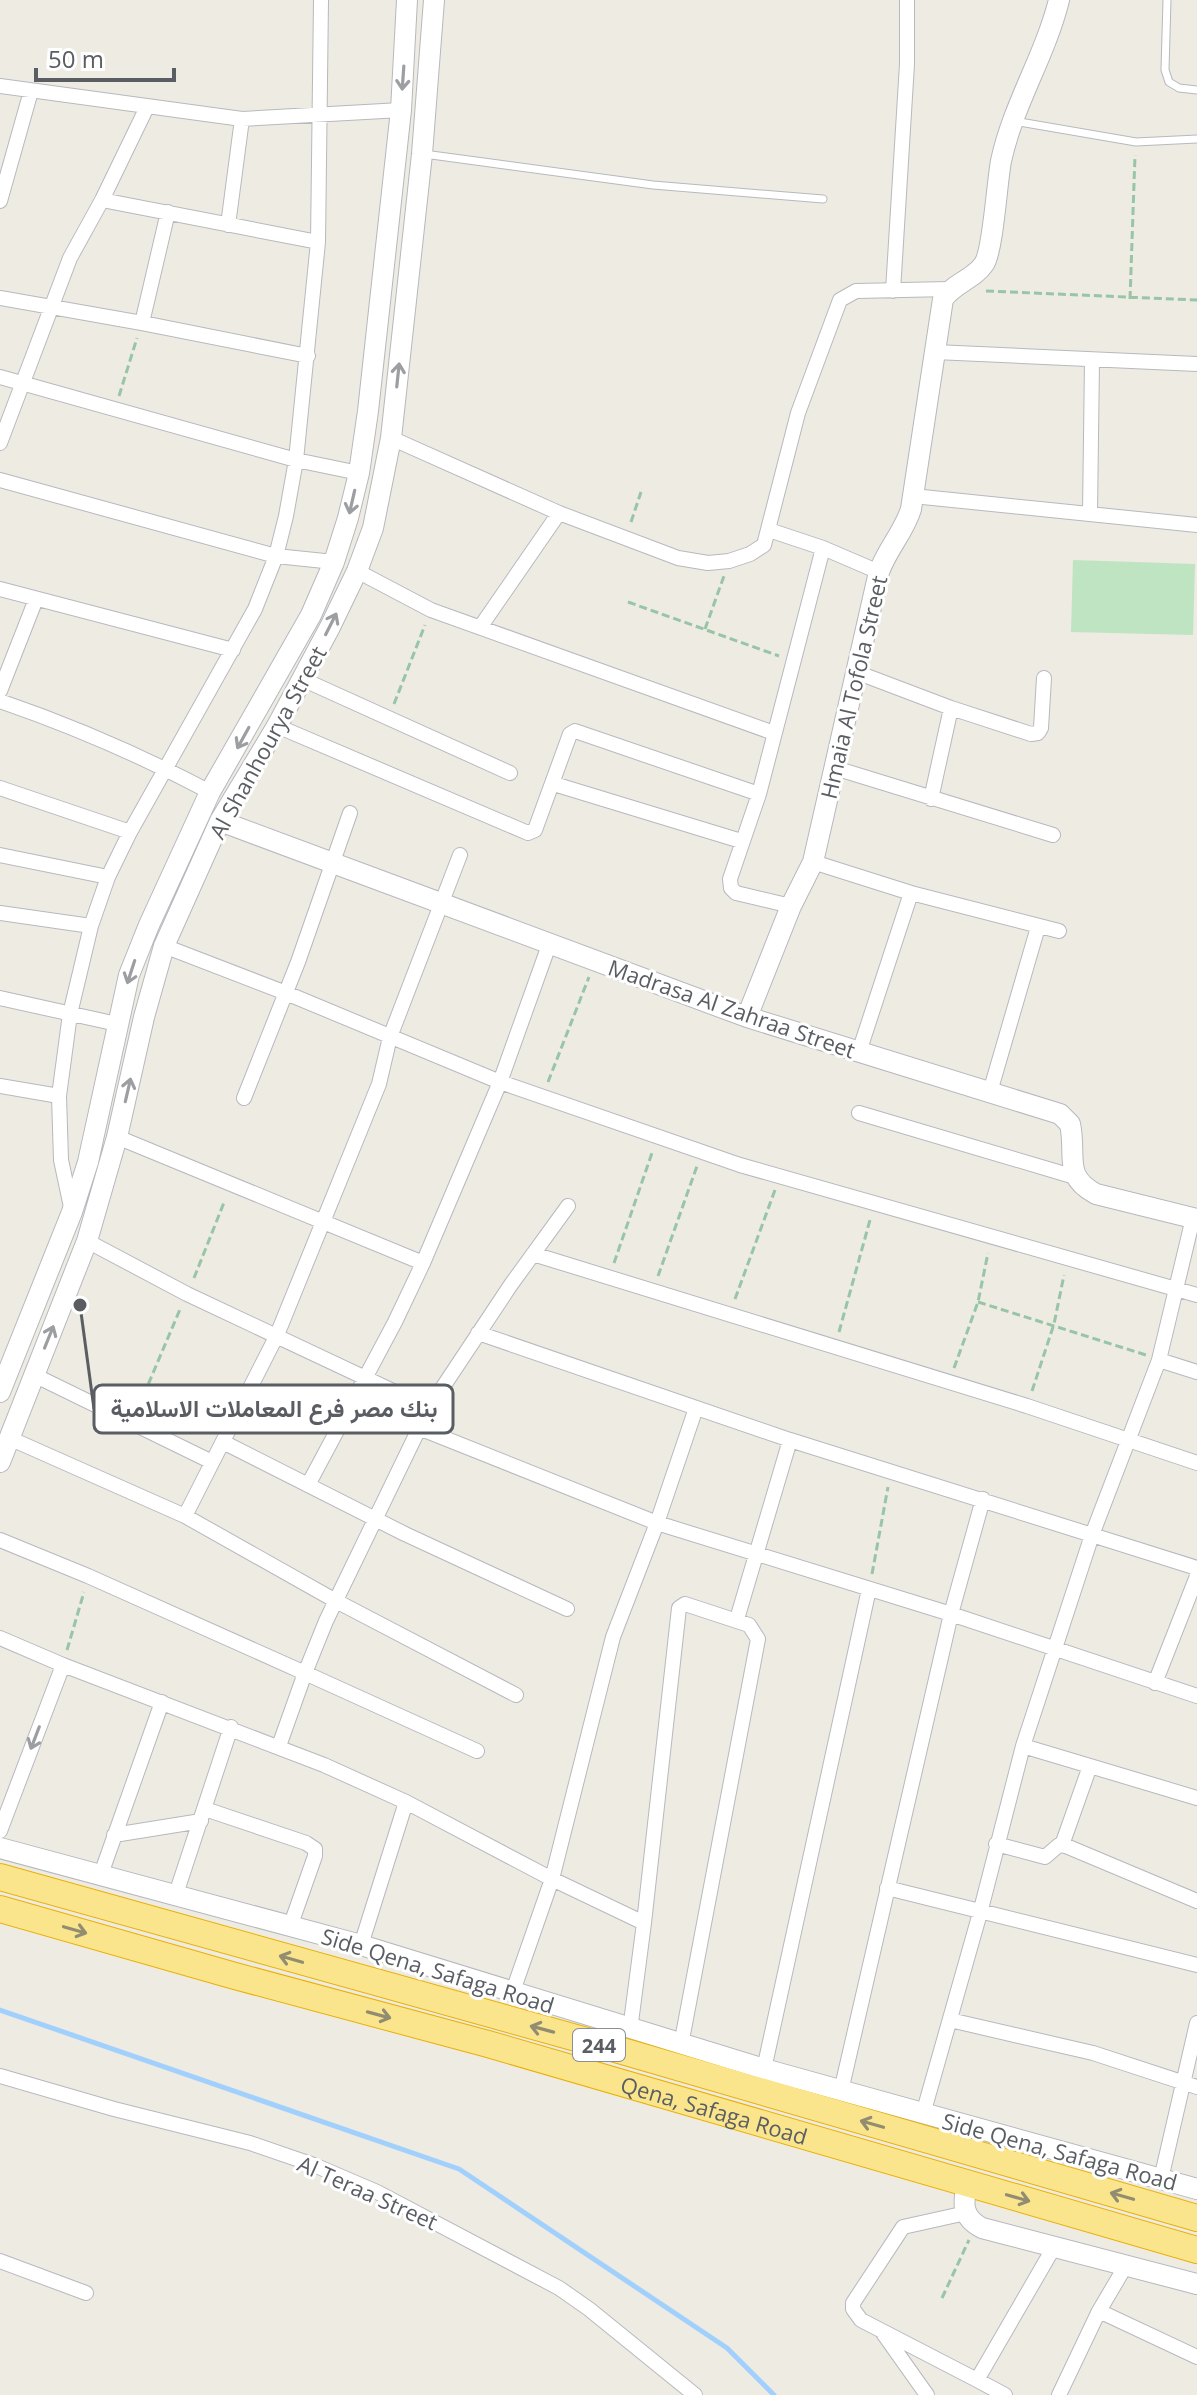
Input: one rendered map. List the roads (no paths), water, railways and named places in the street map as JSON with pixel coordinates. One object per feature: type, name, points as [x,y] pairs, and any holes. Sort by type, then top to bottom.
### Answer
[{"type":"highway","name":"Qena, Safaga Road","points":[[0,1877],[612,2048],[1197,2218]]},
{"type":"highway","name":"Qena, Safaga Road","points":[[0,1909],[502,2048],[1197,2250]]},
{"type":"street","points":[[72,1212],[61,1160],[59,1096],[70,1014],[91,926],[108,877],[130,832],[255,609],[276,556],[296,460],[318,242],[321,0]]},
{"type":"street","name":"Al Shanhourya Street","points":[[0,1392],[72,1212],[88,1162],[129,975],[149,925],[210,792],[311,615],[334,562],[365,441],[401,110],[407,0]]},
{"type":"street","name":"Al Shanhourya Street","points":[[0,1462],[87,1241],[117,1137],[144,1017],[164,946],[220,821],[302,679],[357,571],[373,528],[391,438],[422,154],[434,0]]},
{"type":"street","points":[[893,291],[907,64],[907,0]]},
{"type":"street","points":[[391,438],[559,513],[678,558],[708,563],[729,561],[764,545],[798,413],[840,300],[856,291],[950,289],[977,272],[989,255],[1002,160],[1012,120],[1059,0]]},
{"type":"street","points":[[0,86],[242,119],[401,110]]},
{"type":"street","points":[[0,201],[31,91]]},
{"type":"street","points":[[0,443],[70,258],[147,107]]},
{"type":"street","points":[[228,225],[242,119]]},
{"type":"street","points":[[102,200],[318,242]]},
{"type":"street","points":[[142,323],[168,212]]},
{"type":"street","name":"Hmaia Al Tofola Street","points":[[747,1017],[791,906],[813,862],[879,572],[907,521],[913,496],[940,310],[950,289]]},
{"type":"street","points":[[0,298],[308,356]]},
{"type":"street","points":[[935,352],[1197,364]]},
{"type":"street","points":[[1090,514],[1092,361]]},
{"type":"street","points":[[0,377],[296,460],[359,473]]},
{"type":"street","points":[[0,480],[276,556],[334,562]]},
{"type":"street","points":[[913,496],[1197,525]]},
{"type":"street","points":[[481,626],[559,513]]},
{"type":"street","points":[[769,530],[823,548],[879,572]]},
{"type":"street","points":[[791,906],[736,893],[731,888],[730,879],[759,794],[823,548]]},
{"type":"street","points":[[357,571],[431,610],[774,733]]},
{"type":"street","points":[[0,589],[233,650]]},
{"type":"street","points":[[0,691],[36,599]]},
{"type":"street","points":[[856,672],[1031,734],[1038,733],[1041,728],[1044,678]]},
{"type":"street","points":[[302,679],[510,773]]},
{"type":"street","points":[[0,701],[53,719],[210,792]]},
{"type":"street","points":[[931,799],[951,708]]},
{"type":"street","points":[[277,726],[528,833],[535,830],[570,734],[575,731],[759,794]]},
{"type":"street","points":[[835,768],[1053,835]]},
{"type":"street","points":[[554,784],[741,841]]},
{"type":"street","points":[[0,788],[130,832]]},
{"type":"street","points":[[244,1098],[286,993],[350,813]]},
{"type":"street","name":"Madrasa Al Zahraa Street","points":[[220,821],[747,1017],[1066,1118],[1072,1132],[1075,1177]]},
{"type":"street","points":[[0,855],[108,877]]},
{"type":"street","points":[[185,1516],[277,1335],[379,1084],[390,1037],[460,855]]},
{"type":"street","points":[[813,862],[911,893],[1059,931]]},
{"type":"street","points":[[859,1052],[911,893]]},
{"type":"street","points":[[0,913],[91,926]]},
{"type":"street","points":[[990,1092],[1038,927]]},
{"type":"street","points":[[308,1485],[423,1263],[500,1082],[549,945]]},
{"type":"street","points":[[164,946],[500,1082],[702,1152],[779,1178],[1197,1295]]},
{"type":"street","points":[[0,998],[117,1024]]},
{"type":"street","points":[[0,1086],[59,1096]]},
{"type":"street","points":[[859,1113],[1075,1177],[1083,1187],[1096,1194],[1195,1219],[1174,1288],[1159,1360],[1092,1535],[1023,1746],[923,2114]]},
{"type":"street","points":[[117,1137],[423,1263]]},
{"type":"street","points":[[279,1746],[305,1673],[336,1601],[429,1408],[568,1206]]},
{"type":"street","points":[[87,1241],[187,1294],[429,1408]]},
{"type":"street","points":[[533,1254],[1027,1406],[1197,1463]]},
{"type":"street","points":[[478,1333],[790,1440],[1197,1568]]},
{"type":"street","points":[[1159,1360],[1197,1372]]},
{"type":"street","points":[[34,1375],[212,1462]]},
{"type":"street","points":[[513,1991],[552,1879],[613,1637],[657,1523],[696,1408]]},
{"type":"street","points":[[419,1428],[657,1523],[951,1614],[1197,1696]]},
{"type":"street","points":[[9,1438],[185,1516],[336,1601],[516,1695]]},
{"type":"street","points":[[737,1619],[790,1440]]},
{"type":"street","points":[[223,1442],[377,1520],[567,1609]]},
{"type":"street","points":[[841,2091],[951,1614],[983,1499]]},
{"type":"street","points":[[0,1540],[88,1576],[477,1751]]},
{"type":"street","points":[[1155,1683],[1197,1576]]},
{"type":"street","points":[[764,2069],[869,1589]]},
{"type":"street","points":[[630,2030],[679,1608],[685,1604],[737,1619],[749,1625],[758,1639],[681,2045]]},
{"type":"street","points":[[0,1638],[63,1665],[279,1746],[406,1802],[552,1879],[644,1923]]},
{"type":"street","points":[[0,1831],[63,1665]]},
{"type":"street","points":[[100,1877],[162,1702]]},
{"type":"street","points":[[175,1897],[231,1727]]},
{"type":"street","points":[[1023,1746],[1197,1798]]},
{"type":"street","points":[[1062,1845],[1090,1766]]},
{"type":"street","points":[[361,1945],[406,1802]]},
{"type":"street","points":[[114,1835],[203,1815],[306,1843],[315,1849],[315,1856],[290,1927]]},
{"type":"street","points":[[996,1844],[1045,1857],[1062,1845],[1197,1901]]},
{"type":"street","name":"Side Qena, Safaga Road","points":[[0,1848],[361,1945],[681,2045],[1197,2189]]},
{"type":"street","points":[[887,1888],[1197,1965]]},
{"type":"street","points":[[950,2020],[1093,2053],[1191,2084]]},
{"type":"street","points":[[1161,2179],[1191,2084],[1197,2024]]},
{"type":"street","name":"Al Teraa Street","points":[[0,2076],[250,2143],[314,2165],[377,2192],[559,2288],[695,2395]]},
{"type":"street","points":[[967,2183],[963,2204],[971,2219]]},
{"type":"street","points":[[1005,2395],[861,2320],[853,2309],[853,2303],[898,2231],[907,2225],[971,2219],[1054,2247],[1197,2284]]},
{"type":"street","points":[[977,2380],[1054,2247]]},
{"type":"street","points":[[0,2261],[86,2293]]},
{"type":"street","points":[[1059,2395],[1099,2311],[1125,2267]]},
{"type":"street","points":[[1099,2311],[1197,2357]]},
{"type":"street","points":[[882,2330],[927,2395]]},
{"type":"lane","points":[[1167,0],[1165,70],[1169,82],[1179,88],[1197,90]]},
{"type":"lane","points":[[1012,120],[1136,142],[1197,139]]},
{"type":"lane","points":[[422,154],[653,185],[823,199]]},
{"type":"waterway","points":[[0,2010],[459,2169],[727,2348],[774,2395]]},
{"type":"place","name":"بنك مصر فرع المعاملات الاسلامية","points":[[80,1305]]}]
